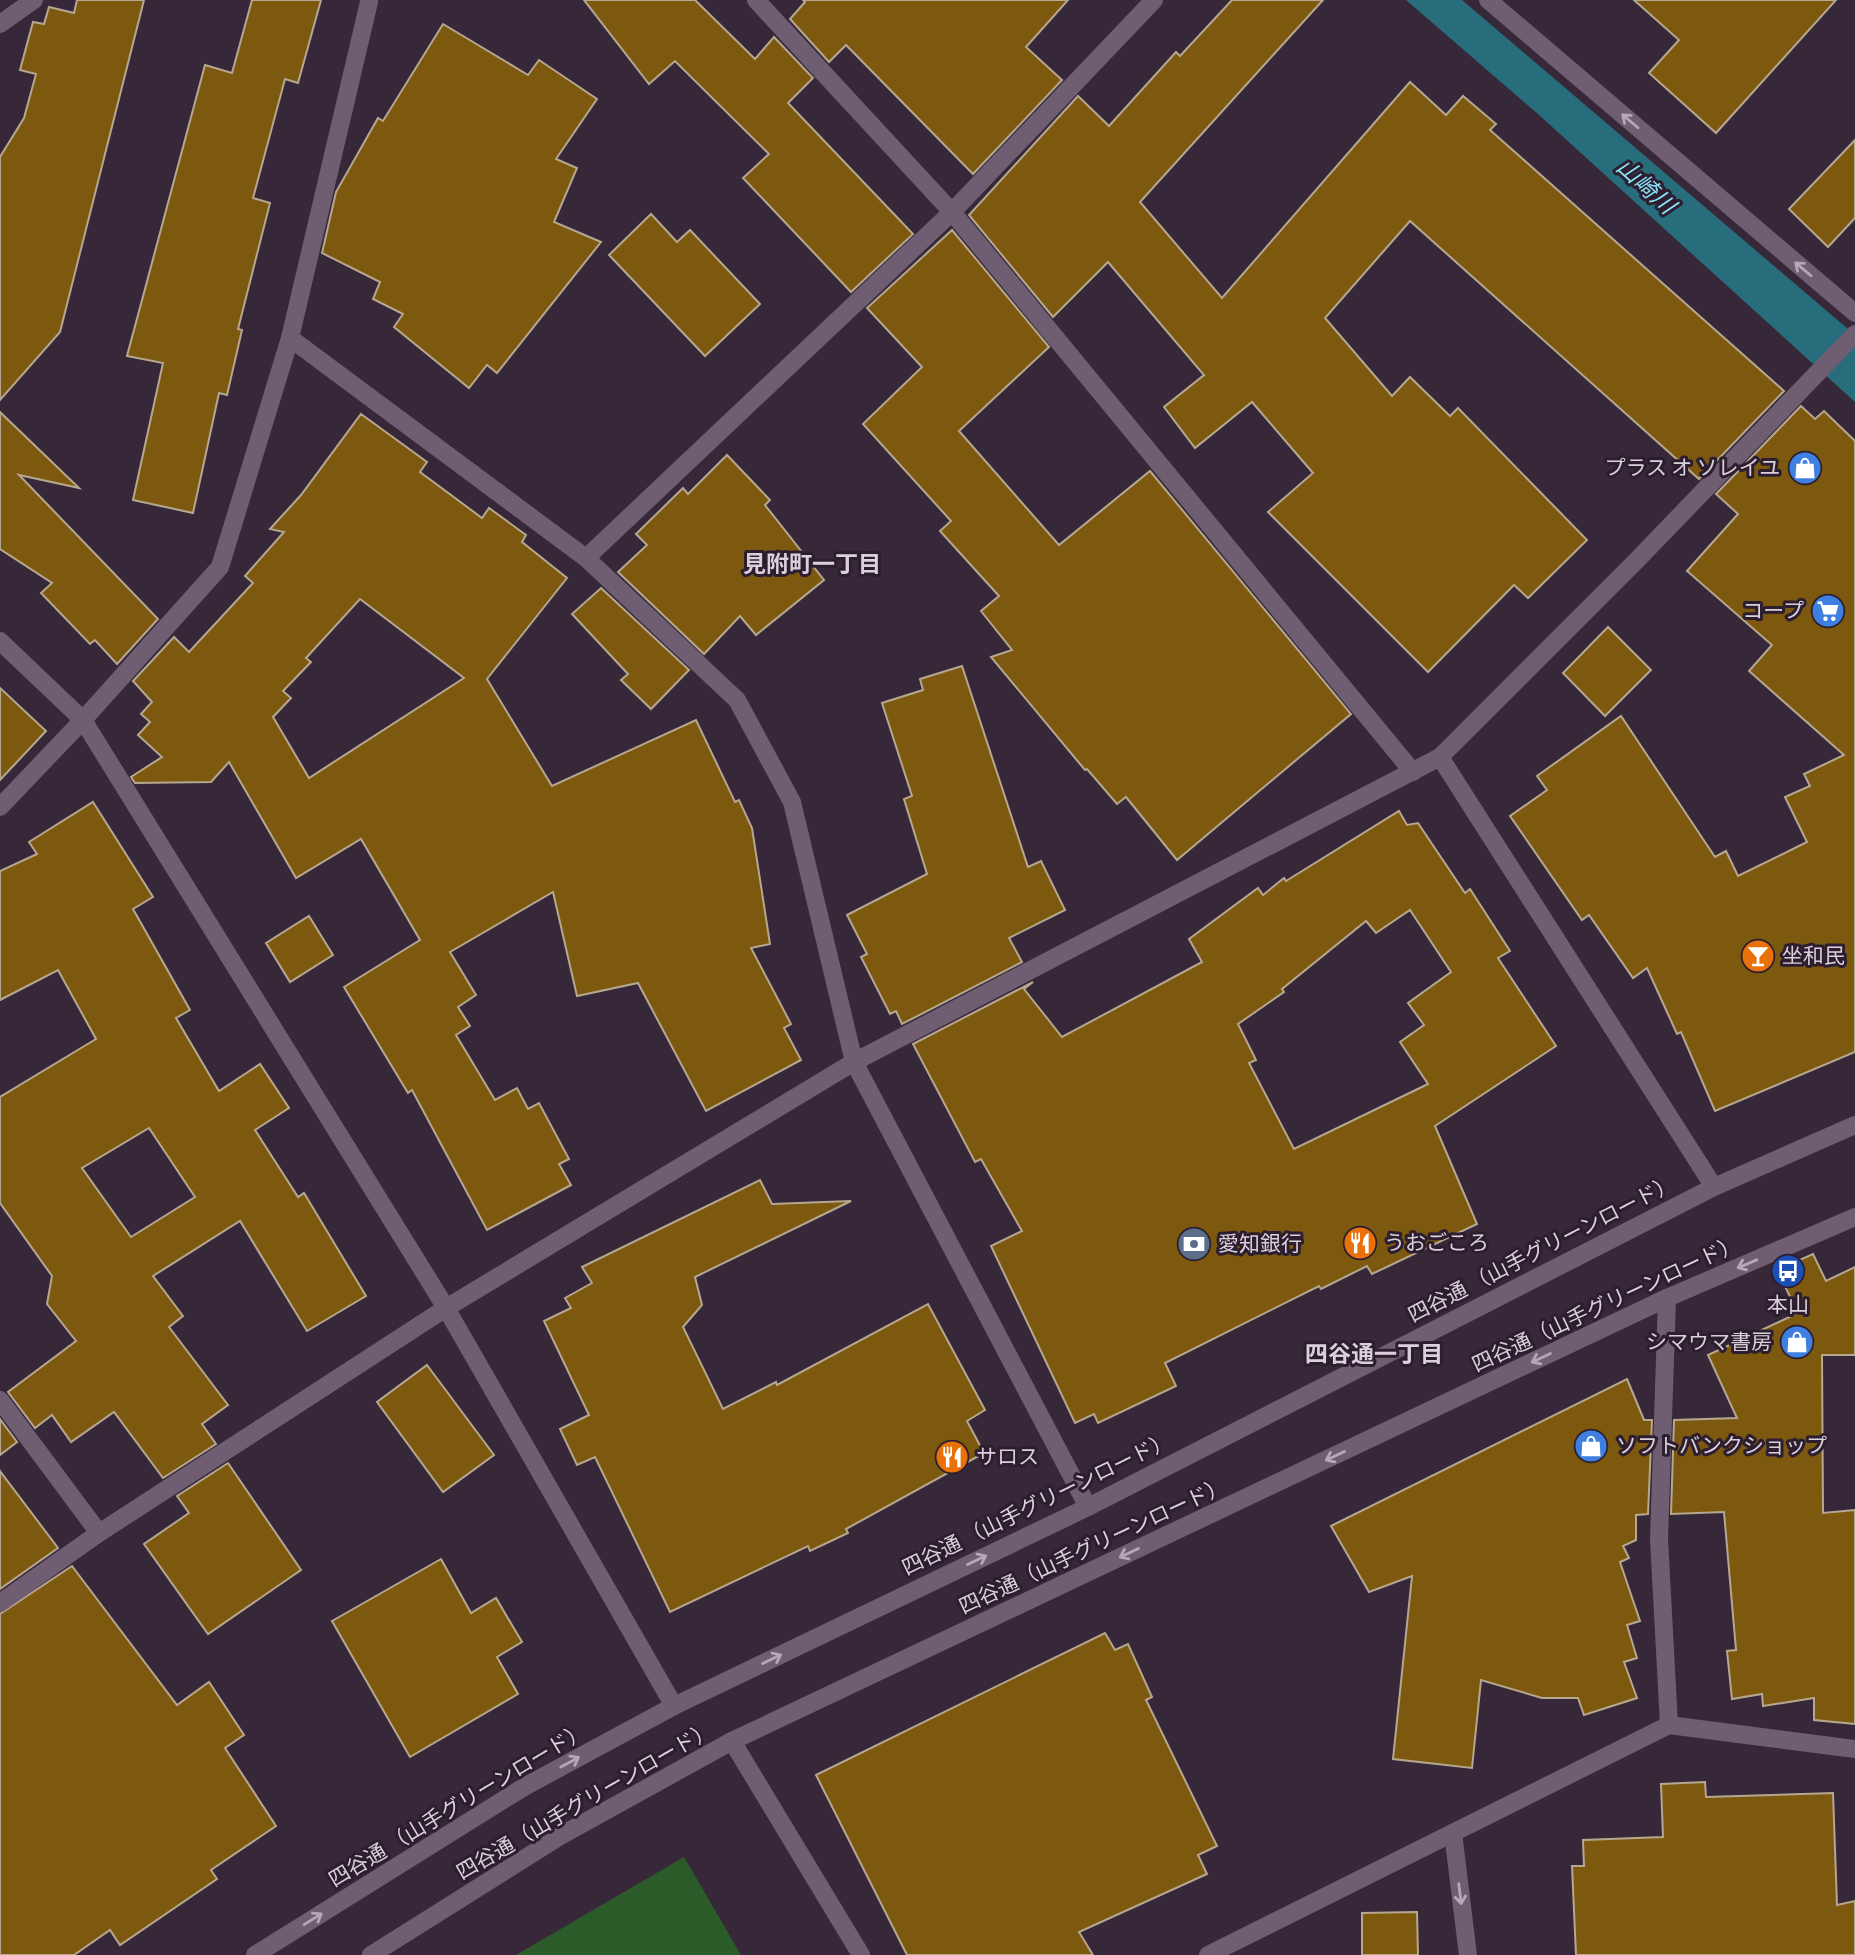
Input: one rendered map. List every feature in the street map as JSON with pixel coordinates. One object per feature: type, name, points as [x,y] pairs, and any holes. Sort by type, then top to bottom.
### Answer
[{"type":"street","points":[[0,24],[34,0]]},
{"type":"street","points":[[757,0],[952,212],[1413,772]]},
{"type":"street","points":[[586,558],[952,212],[1154,0]]},
{"type":"street","points":[[1488,0],[1855,313]]},
{"type":"street","points":[[0,807],[83,720],[220,567],[290,338],[368,1]]},
{"type":"street","points":[[0,1603],[99,1534],[446,1308],[853,1062],[1440,757],[1637,560],[1855,334]]},
{"type":"street","points":[[290,338],[586,558],[737,701],[792,802],[853,1062],[1088,1507]]},
{"type":"street","points":[[0,641],[83,720],[446,1308],[674,1706]]},
{"type":"street","points":[[1440,757],[1714,1187]]},
{"type":"street","name":"四谷通 （山手グリーンロード）","points":[[255,1955],[524,1787],[674,1706],[1088,1507],[1714,1187],[1855,1125]]},
{"type":"street","name":"四谷通（山手グリーンロード）","points":[[371,1955],[562,1835],[732,1741],[1667,1298],[1855,1217]]},
{"type":"street","points":[[1667,1298],[1659,1539],[1669,1725]]},
{"type":"street","points":[[0,1400],[99,1534]]},
{"type":"street","points":[[1208,1955],[1669,1725],[1855,1749]]},
{"type":"street","points":[[732,1741],[861,1955]]},
{"type":"street","points":[[1453,1833],[1468,1955]]},
{"type":"green space","points":[[684,1857],[741,1955],[516,1955]]},
{"type":"water","name":"山崎川","points":[[1406,0],[1462,0],[1855,335],[1855,402],[1538,114]]},
{"type":"building","points":[[77,0],[144,0],[60,332],[0,400],[0,157],[24,118],[36,74],[20,70],[33,22],[44,24],[49,7],[74,13]]},
{"type":"building","points":[[252,0],[321,0],[298,83],[285,79],[253,198],[270,203],[238,329],[242,330],[227,395],[219,393],[193,513],[133,500],[163,363],[127,356],[205,65],[232,73]]},
{"type":"building","points":[[584,0],[695,0],[755,59],[774,37],[813,78],[788,103],[913,234],[851,292],[743,178],[769,154],[675,61],[649,84]]},
{"type":"building","points":[[803,0],[1068,0],[1026,47],[1062,80],[973,174],[846,45],[829,62],[790,19],[805,2]]},
{"type":"building","points":[[1232,0],[1323,0],[1140,202],[1222,298],[1410,82],[1446,115],[1463,96],[1496,124],[1490,130],[1784,391],[1699,479],[1410,221],[1325,318],[1392,396],[1410,377],[1450,416],[1458,408],[1587,540],[1528,598],[1514,585],[1428,672],[1268,512],[1313,473],[1252,402],[1195,448],[1164,407],[1204,375],[1108,262],[1053,317],[969,215],[1078,96],[1109,126],[1176,52],[1180,56]]},
{"type":"building","points":[[1634,0],[1836,0],[1716,133],[1649,73],[1679,40]]},
{"type":"building","points":[[443,24],[528,75],[539,60],[597,99],[556,159],[577,168],[554,222],[601,242],[497,373],[487,365],[469,388],[394,327],[403,314],[373,299],[380,282],[322,253],[336,192],[378,118],[383,121]]},
{"type":"building","points":[[1855,140],[1855,218],[1828,247],[1789,209]]},
{"type":"building","points":[[651,214],[677,242],[690,230],[760,304],[705,356],[609,255]]},
{"type":"building","points":[[952,230],[1049,347],[959,431],[1059,545],[1150,471],[1351,714],[1177,860],[1126,797],[1117,804],[1087,769],[1085,770],[991,657],[1012,650],[981,611],[999,596],[940,531],[951,521],[863,424],[922,367],[867,308]]},
{"type":"building","points":[[1801,406],[1815,419],[1824,411],[1855,441],[1855,1052],[1715,1111],[1681,1032],[1677,1034],[1647,968],[1633,978],[1589,915],[1582,920],[1510,816],[1547,790],[1537,776],[1621,716],[1715,857],[1726,851],[1738,876],[1807,842],[1785,797],[1810,786],[1804,774],[1844,755],[1749,671],[1772,645],[1687,571],[1738,514],[1716,494]]},
{"type":"building","points":[[0,412],[79,488],[19,475],[158,619],[117,664],[95,640],[90,644],[41,593],[52,583],[0,549]]},
{"type":"building","points":[[361,414],[427,462],[420,472],[482,518],[489,508],[526,535],[522,542],[567,578],[487,679],[552,786],[696,720],[735,802],[739,800],[752,828],[770,944],[751,948],[791,1024],[784,1028],[801,1060],[706,1111],[638,983],[577,996],[553,892],[450,952],[476,995],[458,1007],[470,1026],[456,1035],[495,1100],[517,1088],[528,1109],[539,1103],[569,1159],[559,1164],[571,1185],[487,1230],[412,1090],[408,1093],[344,987],[420,940],[361,839],[296,878],[229,762],[211,782],[135,783],[131,777],[162,757],[138,735],[150,722],[141,714],[152,702],[133,681],[174,637],[189,652],[253,583],[245,576],[284,532],[270,529],[301,495]],"holes":[[[360,599],[464,678],[309,778],[273,717],[291,698],[283,691],[311,662],[306,658]]]},
{"type":"building","points":[[727,455],[770,500],[765,505],[824,580],[756,635],[740,616],[704,654],[618,572],[647,545],[636,534],[683,488],[688,494]]},
{"type":"building","points":[[601,588],[689,670],[651,709],[621,680],[628,674],[572,614]]},
{"type":"building","points":[[1608,627],[1651,670],[1605,716],[1563,673]]},
{"type":"building","points":[[962,666],[1028,867],[1041,861],[1065,910],[1009,938],[1022,962],[902,1024],[896,1011],[890,1014],[861,957],[867,954],[847,915],[927,874],[904,799],[912,796],[882,703],[923,690],[920,679]]},
{"type":"building","points":[[0,688],[46,731],[0,780]]},
{"type":"building","points":[[93,802],[153,897],[133,909],[190,1010],[176,1018],[219,1091],[260,1064],[289,1108],[255,1130],[298,1197],[304,1193],[366,1296],[307,1331],[240,1221],[153,1276],[183,1316],[169,1327],[228,1405],[202,1424],[216,1444],[163,1478],[114,1412],[71,1442],[52,1415],[35,1428],[8,1392],[76,1341],[47,1304],[52,1276],[0,1203],[0,1097],[96,1039],[58,970],[0,1000],[0,871],[37,854],[29,842]],"holes":[[[149,1128],[195,1197],[131,1237],[82,1168]]]},
{"type":"building","points":[[1399,811],[1407,825],[1418,823],[1465,893],[1470,889],[1510,951],[1498,958],[1556,1046],[1435,1126],[1477,1224],[1372,1274],[1367,1266],[1321,1289],[1319,1286],[1165,1363],[1176,1386],[1098,1423],[1094,1414],[1075,1423],[991,1246],[1022,1231],[981,1159],[975,1162],[913,1044],[1033,982],[1024,989],[1062,1037],[1202,962],[1189,939],[1258,888],[1263,895],[1284,878],[1286,881]],"holes":[[[1410,910],[1451,972],[1408,1003],[1424,1025],[1400,1042],[1428,1084],[1294,1149],[1249,1063],[1256,1060],[1238,1024],[1284,992],[1282,989],[1366,921],[1376,933]]]},
{"type":"building","points":[[309,916],[333,955],[290,982],[266,943]]},
{"type":"building","points":[[760,1180],[772,1204],[851,1201],[695,1277],[702,1305],[683,1327],[723,1409],[776,1382],[777,1385],[928,1304],[985,1410],[967,1421],[984,1453],[846,1529],[848,1533],[810,1551],[808,1546],[670,1612],[595,1457],[577,1465],[560,1429],[589,1415],[544,1321],[571,1308],[565,1298],[592,1283],[582,1267]]},
{"type":"building","points":[[1813,1254],[1826,1281],[1855,1267],[1855,1355],[1822,1355],[1823,1513],[1855,1510],[1855,1724],[1814,1720],[1814,1698],[1763,1706],[1762,1694],[1732,1699],[1727,1651],[1736,1650],[1724,1512],[1671,1514],[1674,1420],[1737,1418],[1708,1355],[1798,1313],[1777,1270]]},
{"type":"building","points":[[427,1365],[494,1455],[443,1492],[377,1402]]},
{"type":"building","points":[[1627,1379],[1644,1420],[1652,1420],[1648,1514],[1636,1515],[1636,1540],[1623,1546],[1629,1558],[1620,1562],[1640,1621],[1627,1625],[1637,1658],[1624,1662],[1637,1698],[1584,1715],[1578,1698],[1542,1698],[1481,1680],[1472,1768],[1393,1759],[1412,1576],[1369,1592],[1331,1526]]},
{"type":"building","points":[[0,1419],[17,1442],[0,1455]]},
{"type":"building","points":[[228,1463],[301,1570],[208,1634],[144,1544],[189,1513],[177,1496]]},
{"type":"building","points":[[0,1471],[58,1548],[0,1589]]},
{"type":"building","points":[[441,1559],[471,1613],[496,1598],[522,1642],[497,1657],[518,1694],[410,1757],[332,1621]]},
{"type":"building","points":[[72,1566],[177,1705],[209,1682],[244,1735],[225,1748],[276,1826],[211,1870],[217,1879],[120,1945],[110,1930],[74,1955],[0,1955],[0,1614]]},
{"type":"building","points":[[1105,1633],[1115,1650],[1128,1644],[1152,1697],[1146,1700],[1217,1846],[1198,1855],[1207,1874],[1079,1932],[1093,1955],[907,1955],[816,1775]]},
{"type":"building","points":[[1705,1782],[1706,1797],[1833,1793],[1837,1905],[1855,1901],[1855,1955],[1576,1955],[1572,1866],[1584,1866],[1583,1840],[1663,1837],[1661,1784]]},
{"type":"building","points":[[1417,1912],[1418,1955],[1362,1955],[1362,1913]]},
{"type":"place","name":"プラス オ ソレイユ","points":[[1805,468]]},
{"type":"place","name":"コープ","points":[[1828,611]]},
{"type":"place","name":"坐和民","points":[[1758,956]]},
{"type":"place","name":"うおごころ","points":[[1360,1243]]},
{"type":"place","name":"愛知銀行","points":[[1194,1244]]},
{"type":"place","name":"本山","points":[[1788,1271]]},
{"type":"place","name":"シマウマ書房","points":[[1797,1342]]},
{"type":"place","name":"ソフトバンクショップ","points":[[1591,1446]]},
{"type":"place","name":"サロス","points":[[952,1457]]},
{"type":"district","name":"見附町一丁目","points":[[812,564]]},
{"type":"district","name":"四谷通一丁目","points":[[1374,1354]]}]
